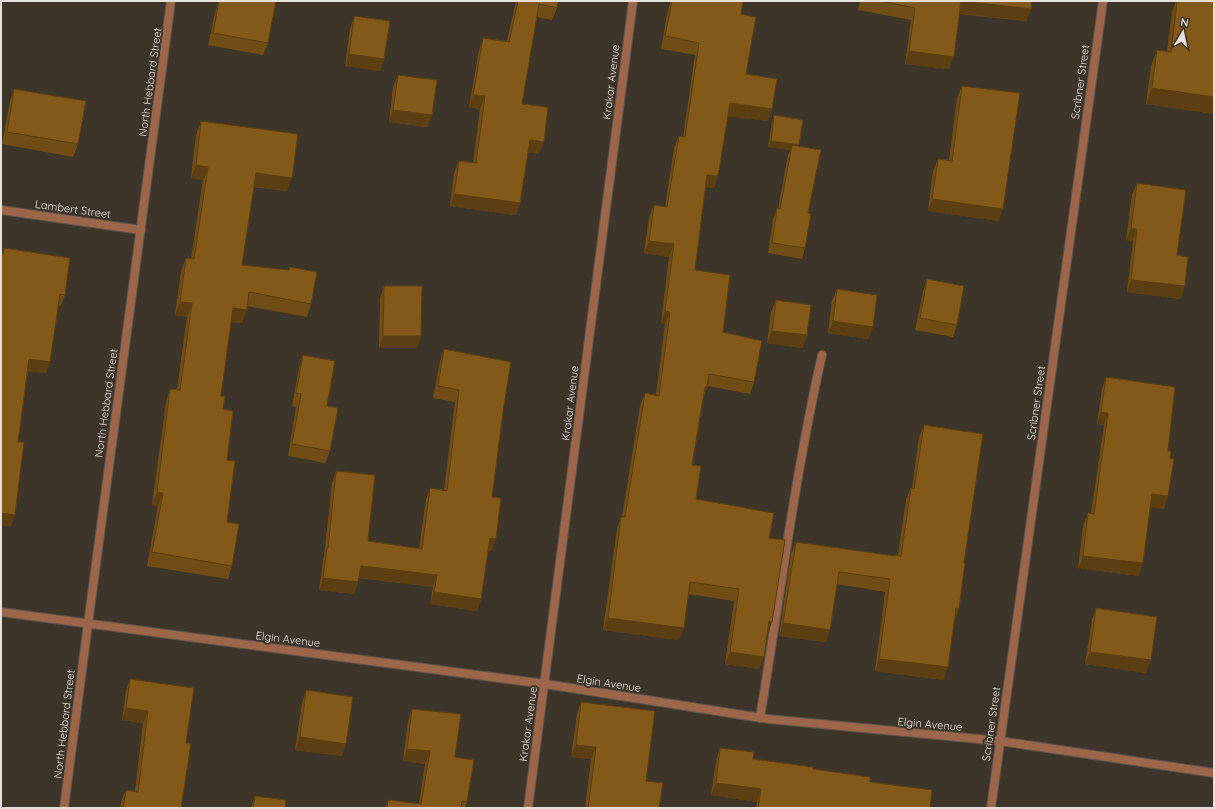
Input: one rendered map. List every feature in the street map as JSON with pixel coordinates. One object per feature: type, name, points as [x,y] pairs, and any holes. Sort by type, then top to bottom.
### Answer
[{"type":"street","name":"North Hebbard Street","points":[[64,808],[171,1]]},
{"type":"street","name":"Krakar Avenue","points":[[528,808],[633,1]]},
{"type":"street","name":"Scribner Street","points":[[991,808],[1103,1]]},
{"type":"street","name":"Lambert Street","points":[[1,210],[141,230]]},
{"type":"street","points":[[760,718],[799,474],[822,355]]},
{"type":"street","name":"Elgin Avenue","points":[[1,612],[545,684],[760,718],[1000,741],[1214,773]]},
{"type":"building","points":[[219,1],[276,1],[268,43],[213,33]]},
{"type":"building","points":[[518,1],[558,1],[557,8],[539,4],[522,104],[548,107],[544,142],[530,140],[520,203],[454,194],[459,161],[476,163],[485,96],[473,95],[483,38],[509,42]]},
{"type":"building","points":[[672,1],[743,1],[741,14],[756,17],[746,74],[777,79],[772,109],[730,103],[718,176],[707,175],[695,270],[730,275],[723,332],[762,341],[754,382],[709,374],[707,387],[705,387],[692,465],[701,466],[696,499],[774,513],[769,538],[785,540],[772,622],[769,621],[764,657],[730,652],[739,589],[690,582],[684,628],[608,618],[621,517],[625,517],[645,393],[659,396],[670,312],[665,311],[674,244],[649,241],[654,205],[667,207],[679,136],[685,137],[699,43],[665,36]]},
{"type":"building","points":[[881,1],[961,1],[954,57],[909,51],[915,8]]},
{"type":"building","points":[[961,1],[1032,1],[1031,9]]},
{"type":"building","points":[[1177,1],[1214,1],[1214,97],[1152,88],[1157,50],[1171,52]]},
{"type":"building","points":[[354,16],[390,21],[384,59],[349,54]]},
{"type":"building","points":[[398,75],[437,80],[432,115],[393,110]]},
{"type":"building","points":[[962,86],[1020,93],[1003,209],[932,199],[938,159],[952,161]]},
{"type":"building","points":[[14,89],[86,101],[78,144],[7,132]]},
{"type":"building","points":[[774,115],[803,120],[799,145],[771,141]]},
{"type":"building","points":[[201,121],[298,134],[292,178],[256,173],[242,265],[289,270],[290,267],[317,272],[311,304],[249,292],[247,310],[233,308],[221,396],[225,396],[223,409],[233,411],[227,460],[235,461],[227,522],[239,524],[232,566],[152,552],[163,493],[157,492],[170,389],[180,390],[192,303],[180,302],[186,258],[194,259],[208,167],[196,165]]},
{"type":"building","points":[[792,145],[821,150],[808,213],[811,214],[805,248],[772,243],[777,208],[780,209]]},
{"type":"building","points":[[1137,183],[1186,190],[1177,255],[1188,257],[1185,286],[1131,280],[1137,229],[1131,228]]},
{"type":"building","points":[[4,248],[70,258],[65,295],[60,294],[50,362],[29,359],[18,442],[24,442],[15,515],[1,513],[1,255],[3,255]]},
{"type":"building","points":[[927,279],[964,286],[957,325],[920,318]]},
{"type":"building","points":[[384,286],[422,286],[421,336],[383,336]]},
{"type":"building","points":[[837,289],[877,295],[873,327],[833,321]]},
{"type":"building","points":[[776,300],[811,305],[807,335],[772,331]]},
{"type":"building","points":[[444,349],[511,362],[492,497],[501,498],[496,539],[490,538],[481,599],[434,592],[437,575],[361,566],[358,582],[323,578],[328,548],[336,471],[375,475],[368,541],[422,549],[430,488],[447,491],[459,390],[438,386]]},
{"type":"building","points":[[303,355],[335,361],[327,406],[338,408],[330,451],[292,444],[301,394],[296,393]]},
{"type":"building","points":[[1106,377],[1175,387],[1168,451],[1171,451],[1170,458],[1174,459],[1168,496],[1152,494],[1143,563],[1083,556],[1088,513],[1094,514],[1108,413],[1101,412]]},
{"type":"building","points":[[924,425],[983,434],[964,563],[959,609],[956,608],[948,667],[879,659],[890,579],[839,572],[830,630],[783,623],[796,542],[901,556],[911,488],[914,489]]},
{"type":"building","points":[[1096,608],[1157,617],[1151,660],[1090,652]]},
{"type":"building","points":[[130,679],[194,688],[186,743],[191,744],[181,808],[123,808],[126,790],[138,792],[148,711],[126,708]]},
{"type":"building","points":[[306,690],[353,697],[346,744],[300,737]]},
{"type":"building","points":[[581,702],[655,711],[646,781],[663,783],[659,808],[588,808],[596,747],[576,745]]},
{"type":"building","points":[[412,709],[461,714],[455,757],[474,760],[467,802],[462,801],[461,808],[387,808],[388,800],[421,804],[430,751],[407,749]]},
{"type":"building","points":[[720,748],[754,752],[753,759],[813,767],[813,769],[870,777],[870,782],[932,790],[930,808],[758,808],[761,789],[716,783]]},
{"type":"building","points":[[255,796],[286,800],[285,808],[253,808]]}]
